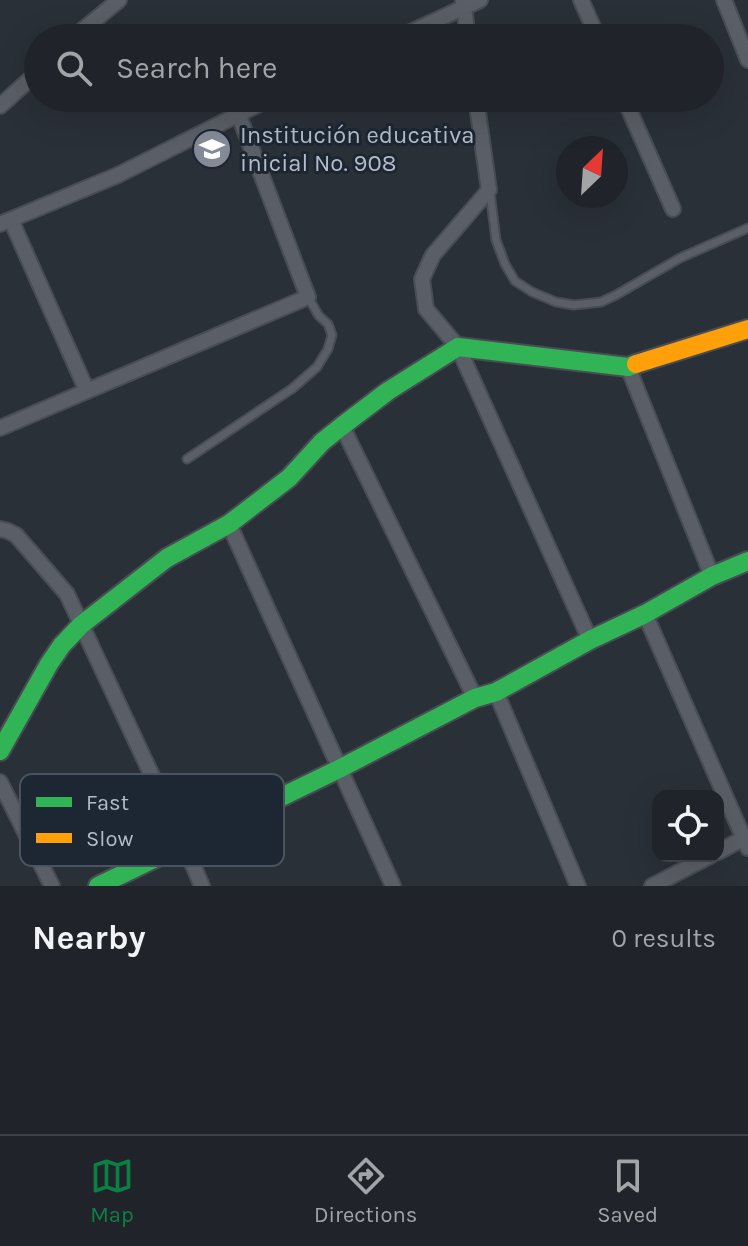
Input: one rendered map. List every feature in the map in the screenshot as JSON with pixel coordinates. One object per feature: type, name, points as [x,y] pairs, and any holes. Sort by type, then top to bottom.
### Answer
[{"type":"street","points":[[90,24],[119,0]]},
{"type":"street","points":[[425,24],[463,4],[480,0]]},
{"type":"street","points":[[581,0],[592,24]]},
{"type":"street","points":[[724,0],[748,60]]},
{"type":"street","points":[[463,4],[466,24]]},
{"type":"street","points":[[0,106],[24,85]]},
{"type":"street","points":[[478,112],[489,190],[433,255],[422,279],[426,309],[458,347],[590,640]]},
{"type":"street","points":[[630,112],[673,209]]},
{"type":"street","points":[[0,428],[87,391],[308,297],[238,113],[118,175],[5,222],[87,391]]},
{"type":"street","points":[[0,751],[49,664],[81,625],[167,558],[229,524],[289,478],[322,442],[342,426],[388,391],[458,347],[628,367],[748,329]]},
{"type":"street","points":[[628,367],[712,576]]},
{"type":"street","points":[[342,426],[475,698]]},
{"type":"street","points":[[229,524],[393,886]]},
{"type":"street","points":[[0,529],[21,540],[67,594],[151,774]]},
{"type":"street","points":[[284,796],[475,698],[496,692],[712,576],[748,561]]},
{"type":"street","points":[[645,614],[747,841],[724,850]]},
{"type":"street","points":[[496,692],[578,886]]},
{"type":"street","points":[[0,782],[20,822]]},
{"type":"street","points":[[652,886],[698,862]]},
{"type":"street","points":[[42,866],[52,886]]},
{"type":"street","points":[[98,886],[139,866]]},
{"type":"street","points":[[193,866],[202,886]]},
{"type":"lane","points":[[489,190],[496,240],[515,281],[556,302],[574,305],[601,302],[680,258],[748,228]]},
{"type":"lane","points":[[187,459],[293,388],[317,367],[332,335],[328,324],[319,316],[308,297]]},
{"type":"traffic: fast","points":[[0,751],[49,664],[81,625],[167,558],[229,524],[289,478],[322,442],[342,426],[388,391],[458,347],[628,367],[636,364]]},
{"type":"traffic: fast","points":[[284,796],[475,698],[496,692],[712,576],[748,561]]},
{"type":"traffic: fast","points":[[98,886],[139,866]]},
{"type":"traffic: slow","points":[[636,364],[748,329]]},
{"type":"place","name":"Institución educativa inicial No. 908","points":[[212,149]]}]
